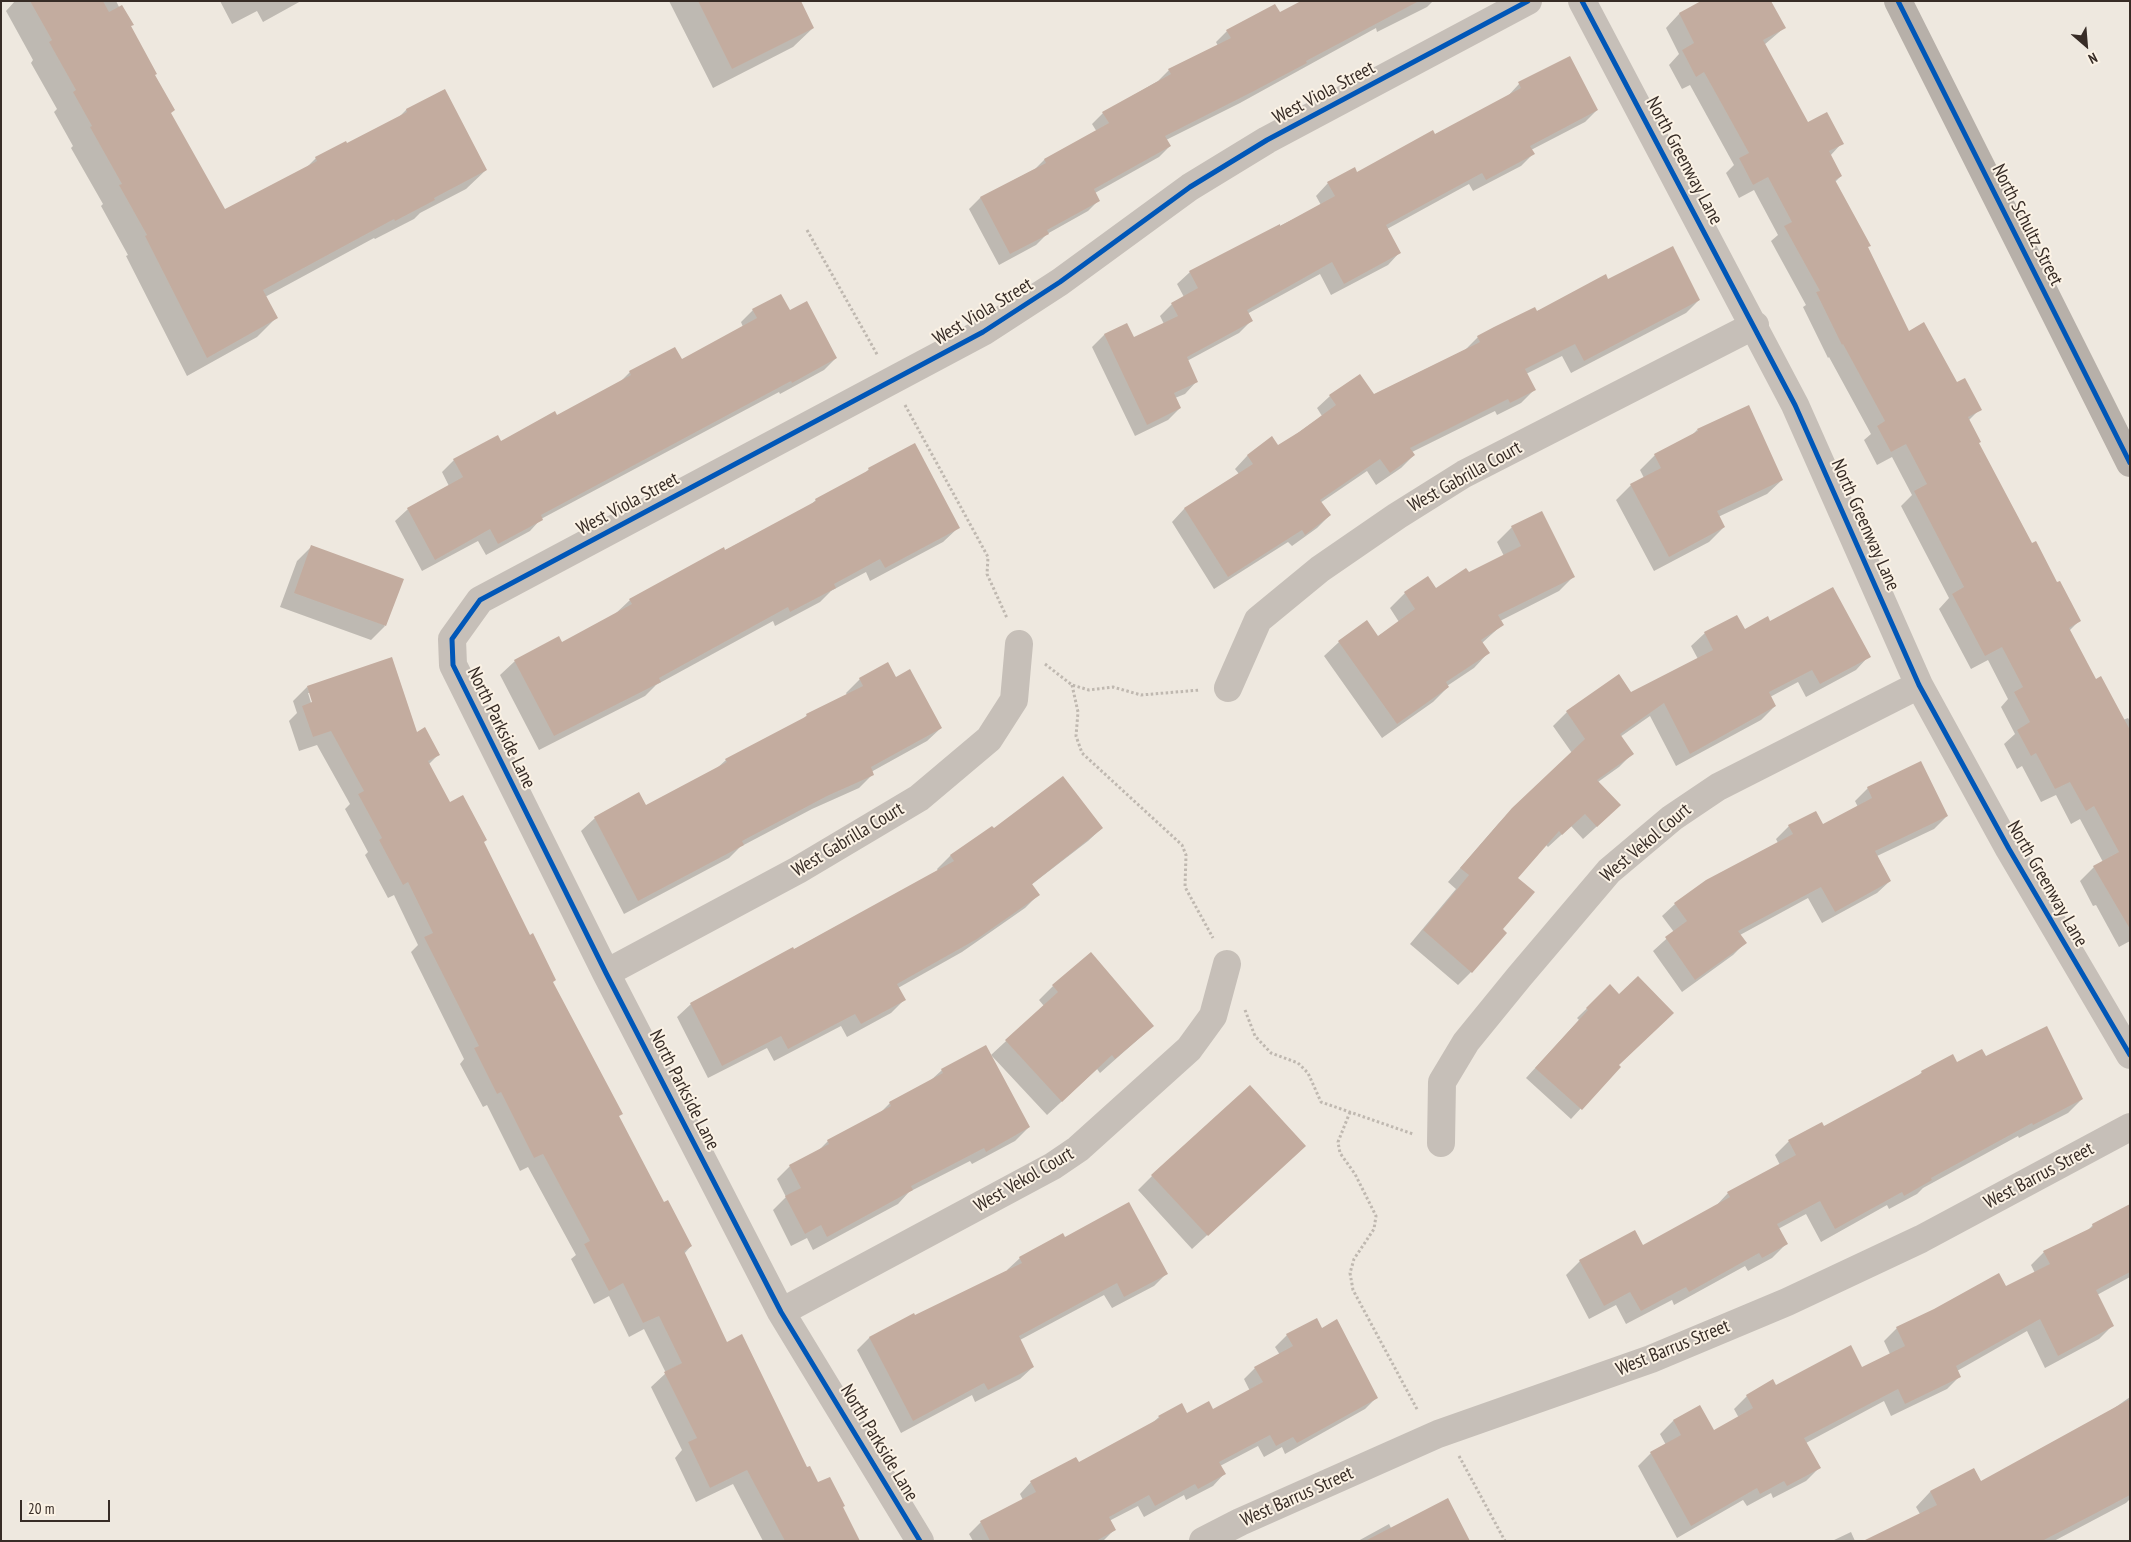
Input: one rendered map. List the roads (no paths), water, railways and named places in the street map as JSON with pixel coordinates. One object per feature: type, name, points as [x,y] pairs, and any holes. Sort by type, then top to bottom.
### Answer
[{"type":"street","name":"West Viola Street","points":[[452,638],[480,600],[983,332],[1052,287],[1190,188],[1267,140],[1528,1]]},
{"type":"street","name":"North Greenway Lane","points":[[1582,1],[1796,405],[1920,685],[2009,849],[2130,1055]]},
{"type":"street","name":"North Schultz Street","points":[[1898,1],[2130,463]]},
{"type":"street","name":"West Gabrilla Court","points":[[1228,688],[1258,620],[1320,568],[1389,521],[1464,474],[1755,325]]},
{"type":"street","name":"North Parkside Lane","points":[[452,638],[453,665],[606,973],[781,1312],[920,1541]]},
{"type":"street","name":"West Gabrilla Court","points":[[606,973],[798,870],[919,798],[989,739],[1014,700],[1019,644]]},
{"type":"street","name":"West Vekol Court","points":[[1441,1144],[1442,1082],[1466,1042],[1609,871],[1672,818],[1718,787],[1920,685]]},
{"type":"street","name":"West Vekol Court","points":[[781,1312],[1053,1166],[1078,1149],[1189,1049],[1213,1016],[1227,964]]},
{"type":"street","name":"West Barrus Street","points":[[1203,1541],[1240,1522],[1438,1434],[1651,1359],[1787,1302],[1921,1239],[2130,1127]]}]
